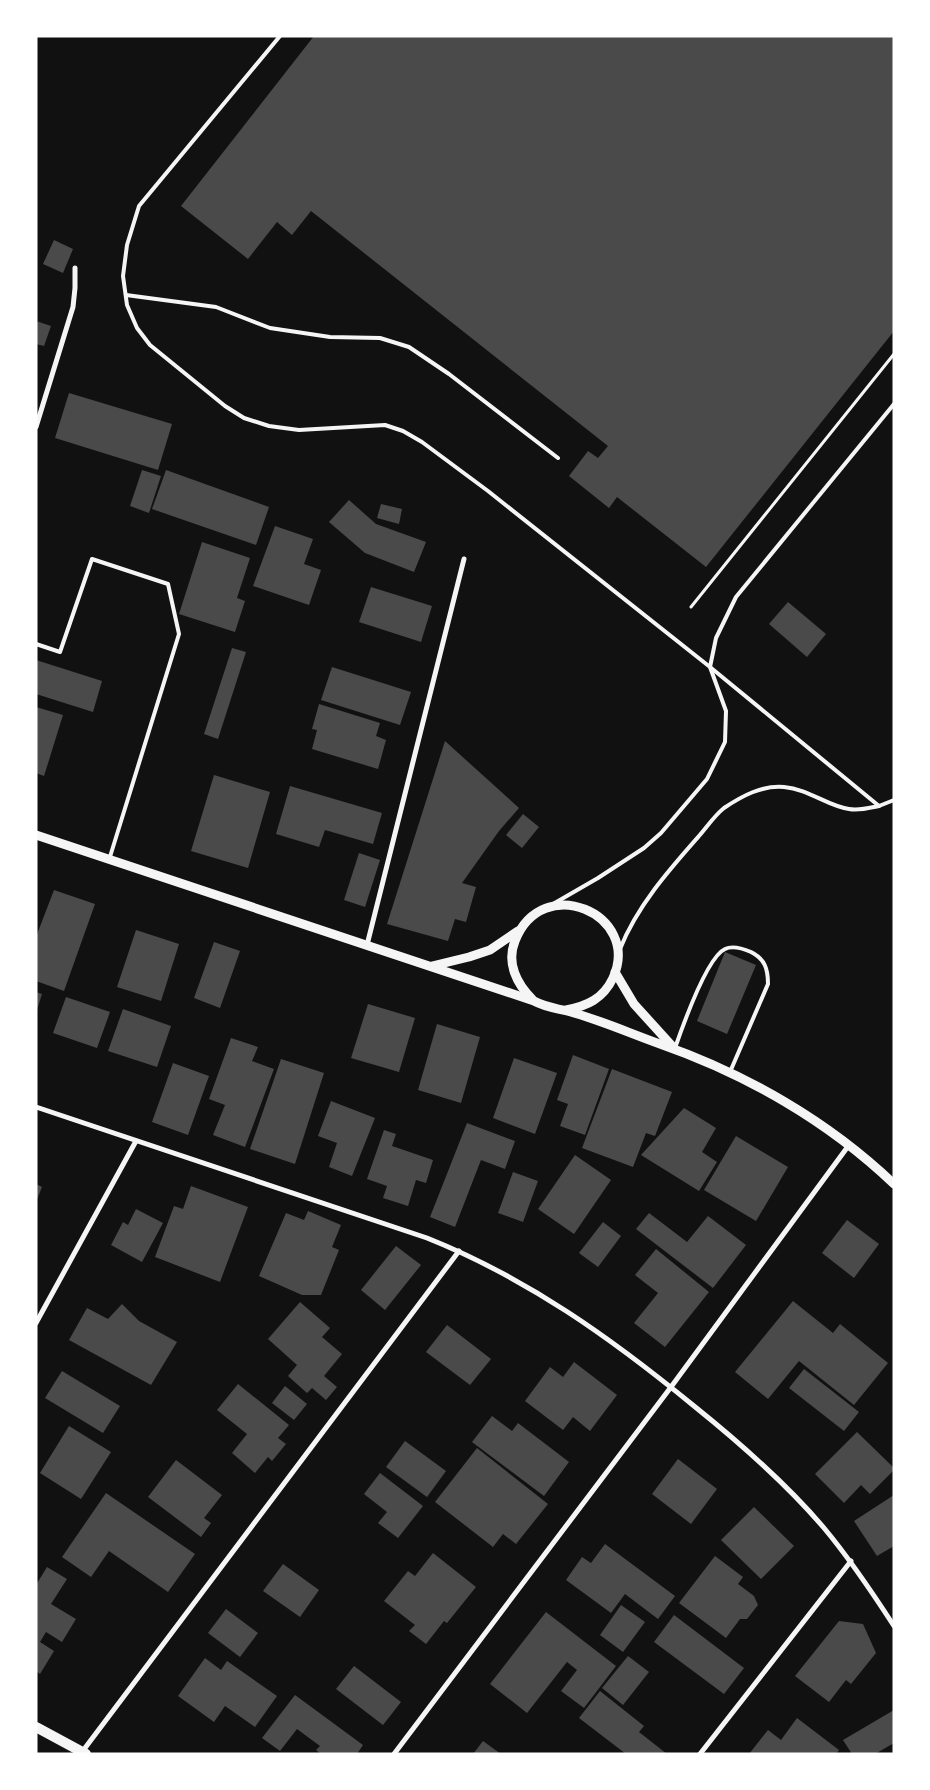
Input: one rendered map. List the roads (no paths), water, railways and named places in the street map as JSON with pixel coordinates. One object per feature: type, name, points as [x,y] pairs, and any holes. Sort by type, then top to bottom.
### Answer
[{"type":"main road","points":[[36,1727],[84,1753]]},
{"type":"street","points":[[36,427],[73,307],[75,288],[74,268]]},
{"type":"street","points":[[367,945],[464,559]]},
{"type":"street","points":[[36,835],[431,966],[544,1006],[566,1010],[674,1049],[730,1072],[806,1115],[849,1145],[894,1184]]},
{"type":"street","points":[[534,1001],[523,990],[515,977],[512,961],[513,946],[519,931],[526,920],[549,906],[564,904],[580,906],[594,913],[606,924],[614,937],[618,953],[616,972],[608,987],[597,999],[582,1007],[566,1010]]},
{"type":"street","points":[[431,966],[490,950],[519,931]]},
{"type":"street","points":[[616,972],[634,1004],[674,1049]]},
{"type":"street","points":[[36,1107],[459,1250],[507,1274],[554,1302],[612,1342],[671,1387],[757,1460],[822,1526],[851,1561],[894,1626]]},
{"type":"street","points":[[36,1323],[136,1141]]},
{"type":"street","points":[[394,1754],[671,1387],[849,1145]]},
{"type":"street","points":[[84,1753],[459,1250]]},
{"type":"street","points":[[700,1754],[851,1561]]},
{"type":"lane","points":[[280,36],[139,206],[127,245],[123,276],[127,305],[137,328],[150,345],[225,406],[244,418],[299,430],[385,425],[403,430],[422,442],[488,491],[710,667],[879,806]]},
{"type":"lane","points":[[126,295],[216,307],[270,328],[330,338],[380,338],[409,348],[449,374],[558,458]]},
{"type":"lane","points":[[549,906],[606,873],[644,848],[661,833],[707,779],[725,742],[726,712],[710,667],[716,638],[736,597],[894,404]]},
{"type":"lane","points":[[36,644],[60,652],[92,559],[168,584],[179,634],[109,860]]},
{"type":"lane","points":[[618,953],[632,925],[664,876],[722,810],[740,797],[758,790],[781,787],[797,788],[848,809],[865,810],[894,800]]},
{"type":"lane","points":[[674,1049],[700,986],[718,954],[726,948],[748,951],[759,956],[766,964],[768,984],[730,1072]]}]
